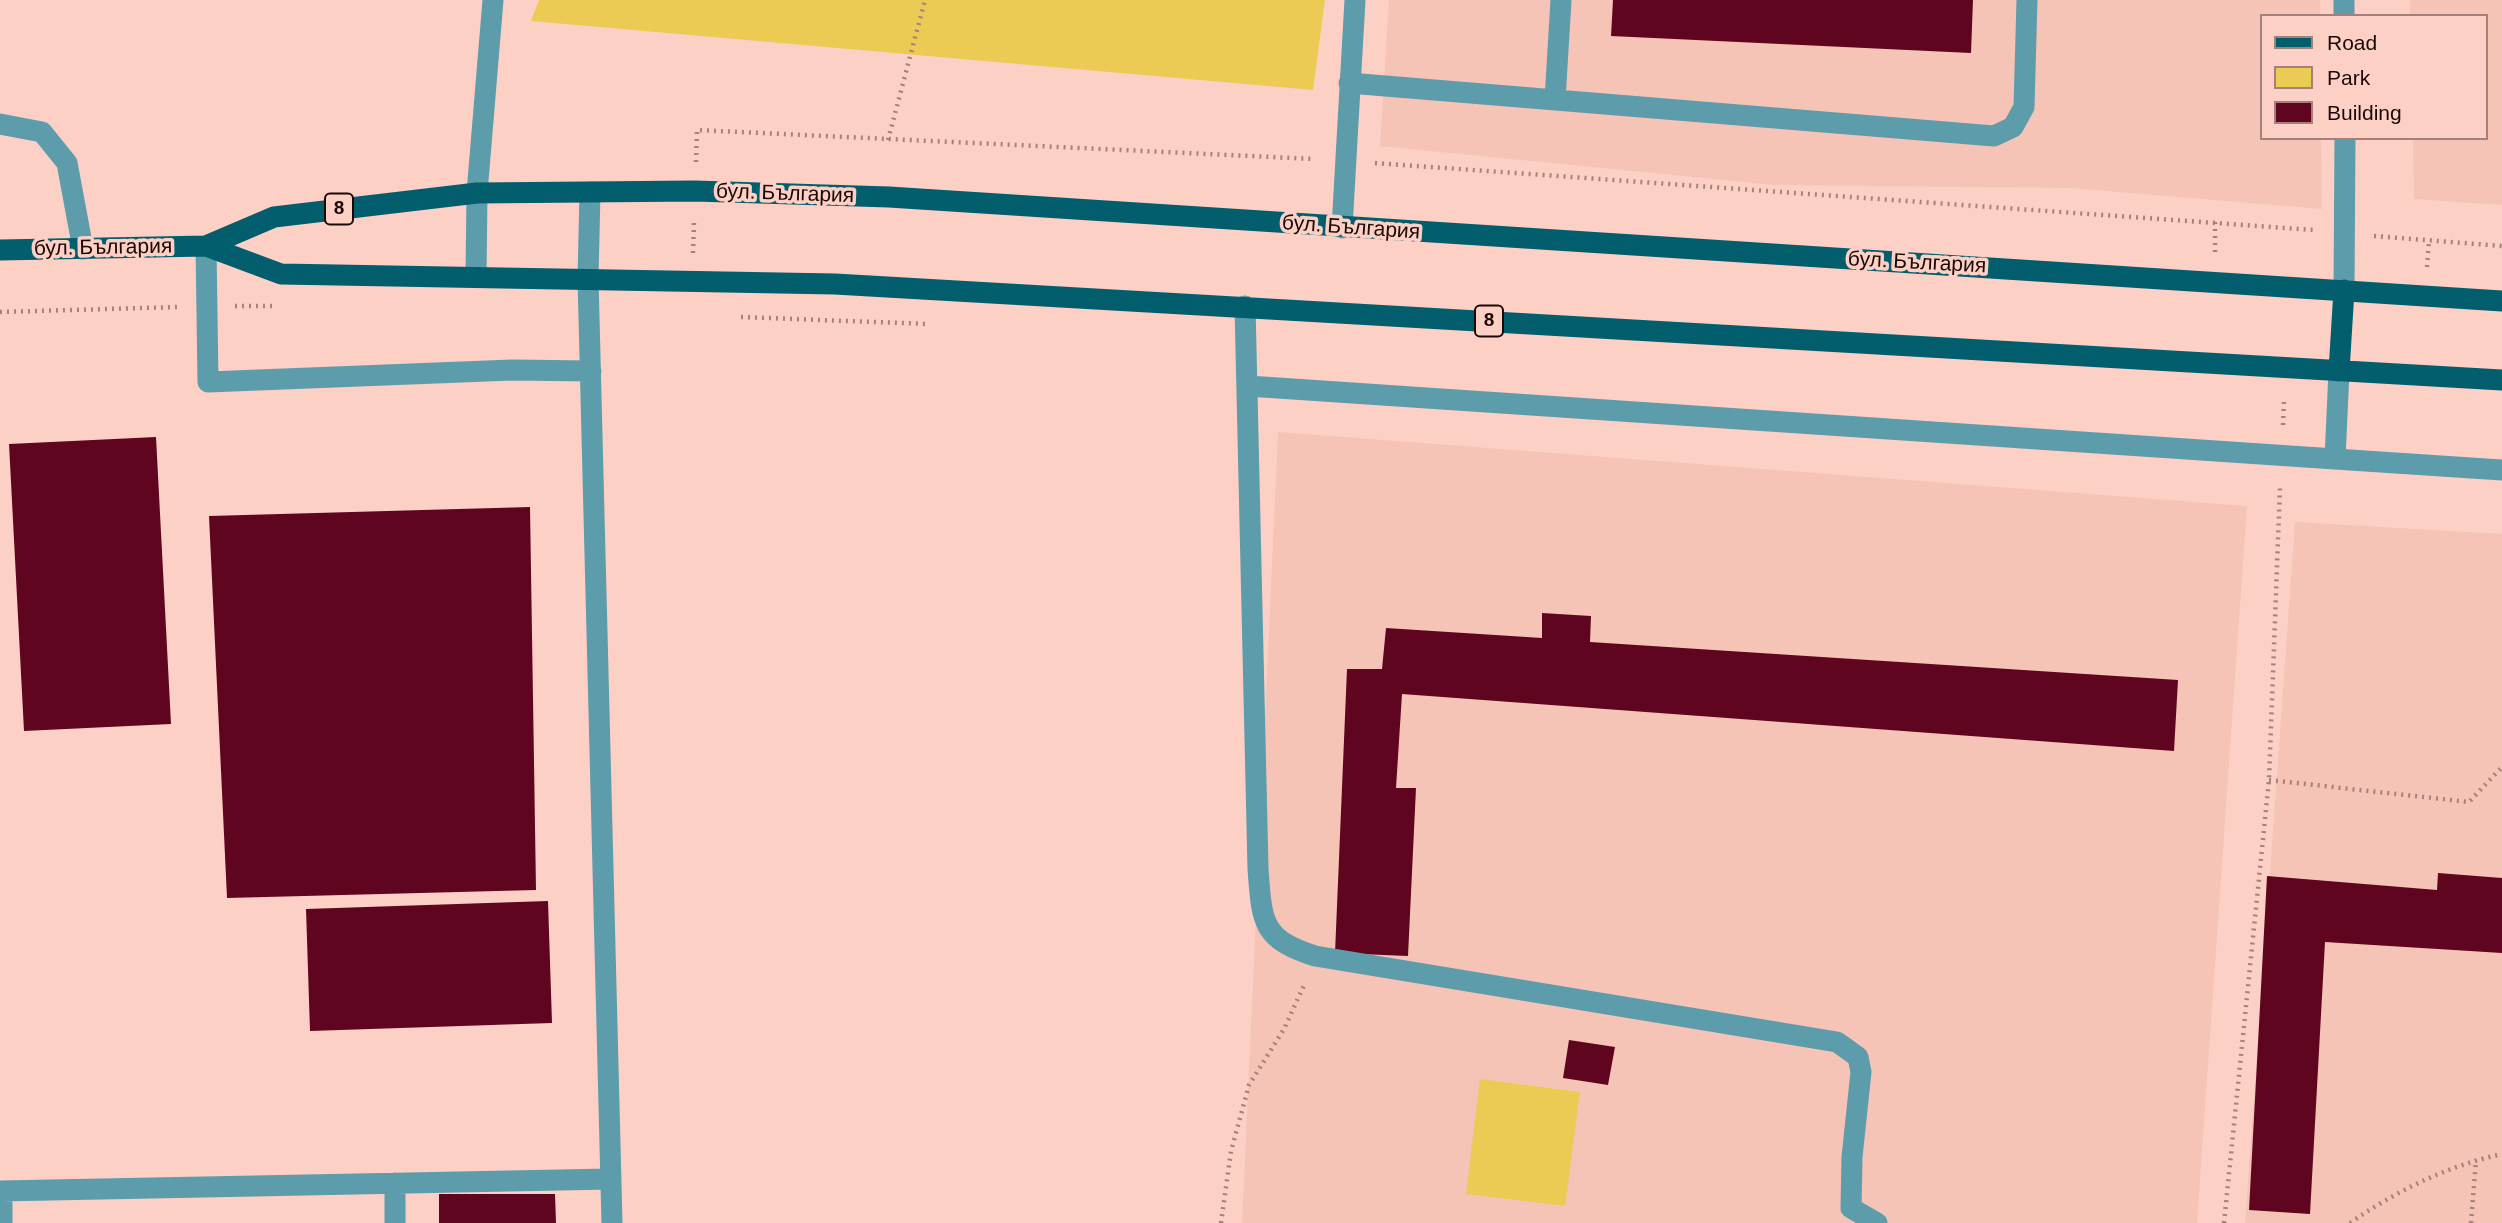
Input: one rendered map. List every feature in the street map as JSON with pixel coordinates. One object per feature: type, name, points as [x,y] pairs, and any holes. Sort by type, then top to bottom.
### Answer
[{"type":"main road","name":"бул. България","points":[[0,250],[206,246],[274,217],[477,193],[695,191],[889,197],[2502,301]]},
{"type":"main road","name":"бул. България","points":[[206,246],[281,274],[835,284],[2502,380]]},
{"type":"main road","points":[[2339,371],[2344,290]]},
{"type":"street","points":[[476,277],[477,193],[493,0]]},
{"type":"street","points":[[1342,228],[1354,0]]},
{"type":"street","points":[[1555,100],[1561,0]]},
{"type":"street","points":[[1349,83],[1994,136],[2013,127],[2024,107],[2027,0]]},
{"type":"street","points":[[0,124],[42,132],[67,163],[83,249]]},
{"type":"street","points":[[2344,290],[2345,140]]},
{"type":"street","points":[[590,192],[589,278],[612,1223]]},
{"type":"street","points":[[206,246],[208,382],[512,370],[591,371]]},
{"type":"street","points":[[1245,306],[1258,869],[1261,907],[1272,936],[1315,956],[1837,1042],[1858,1057],[1861,1072],[1852,1157],[1851,1208],[1877,1223]]},
{"type":"street","points":[[2334,459],[2339,371]]},
{"type":"street","points":[[1248,386],[2502,470]]},
{"type":"street","points":[[2,1223],[1,1191],[611,1179]]},
{"type":"street","points":[[395,1183],[395,1223]]},
{"type":"path","points":[[888,141],[925,0]]},
{"type":"path","points":[[2224,1223],[2269,780],[2284,398]]},
{"type":"path","points":[[2269,780],[2469,802],[2502,767]]},
{"type":"path","points":[[1220,1223],[1231,1151],[1249,1085],[1284,1030],[1315,956]]},
{"type":"path","points":[[2350,1223],[2392,1194],[2476,1160],[2502,1154]]},
{"type":"path","points":[[2471,1223],[2476,1160]]},
{"type":"shaded area","points":[[1389,0],[2320,0],[2320,14],[2260,14],[2260,140],[2321,140],[2322,209],[2071,188],[1774,185],[1380,146]]},
{"type":"shaded area","points":[[2410,0],[2502,0],[2502,205],[2414,199],[2413,140],[2488,140],[2488,14],[2410,14]]},
{"type":"shaded area","points":[[1278,432],[2247,506],[2197,1223],[1242,1223]]},
{"type":"shaded area","points":[[2295,522],[2502,534],[2502,1223],[2245,1223]]},
{"type":"green space","points":[[539,0],[1325,0],[1313,90],[531,21]]},
{"type":"green space","points":[[1480,1079],[1580,1092],[1565,1206],[1466,1194]]},
{"type":"building","points":[[1613,0],[1973,0],[1971,53],[1611,36]]},
{"type":"building","points":[[156,437],[171,724],[24,731],[9,444]]},
{"type":"building","points":[[530,507],[536,890],[227,898],[209,516]]},
{"type":"building","points":[[1542,613],[1591,616],[1590,642],[2178,680],[2174,751],[1402,694],[1396,788],[1416,788],[1408,956],[1335,953],[1347,669],[1382,669],[1386,628],[1542,638]]},
{"type":"building","points":[[2438,873],[2502,878],[2502,953],[2325,942],[2310,1214],[2249,1210],[2267,876],[2437,890]]},
{"type":"building","points":[[548,901],[552,1023],[310,1031],[306,909]]},
{"type":"building","points":[[1569,1040],[1615,1047],[1608,1085],[1563,1078]]},
{"type":"building","points":[[439,1194],[555,1194],[556,1223],[439,1223]]}]
